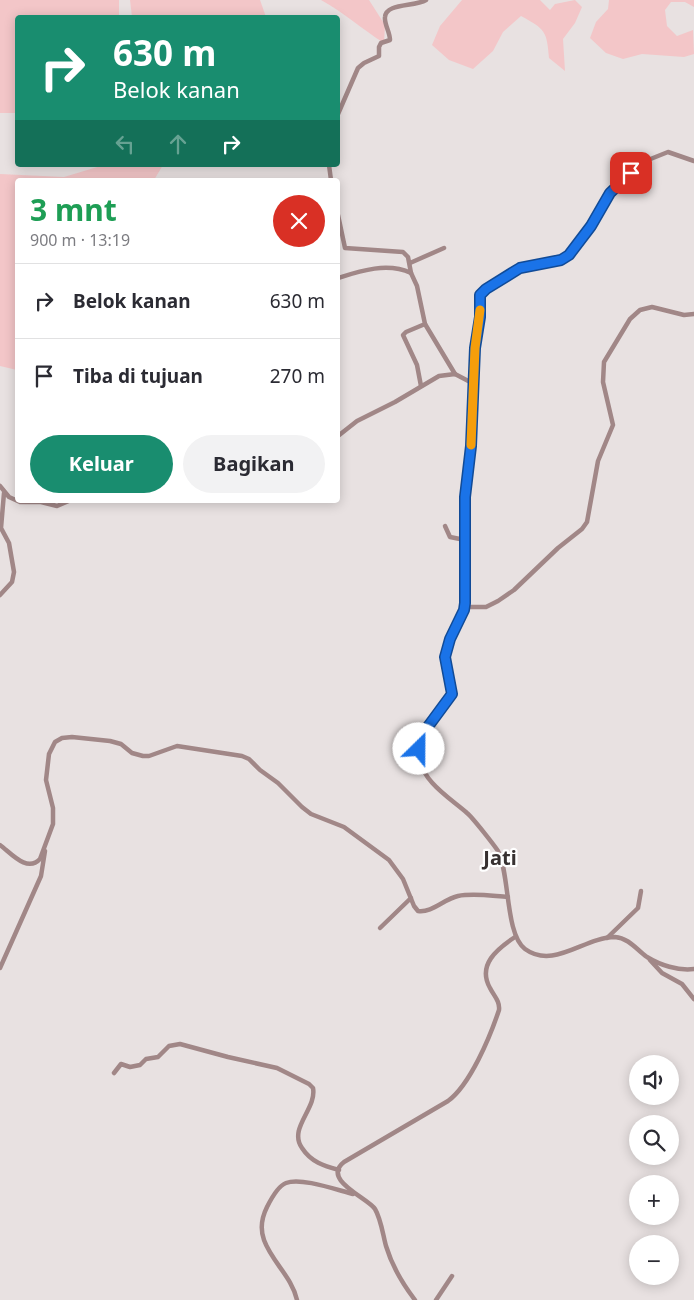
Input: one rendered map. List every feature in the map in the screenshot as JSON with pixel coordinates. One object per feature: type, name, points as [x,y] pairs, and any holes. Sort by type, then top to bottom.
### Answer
[{"type":"street","points":[[340,109],[358,68],[364,62],[379,56],[379,47],[390,40],[384,17],[388,10],[394,7],[417,4],[426,0]]},
{"type":"street","points":[[694,160],[668,152],[648,160],[623,179],[610,193],[591,226],[569,255],[561,260],[523,266],[482,292],[479,298],[480,314],[475,348],[465,497],[465,607],[452,633],[446,652],[445,662],[452,694],[422,736],[419,746],[419,756],[423,769],[447,798],[472,817],[497,850],[502,864],[516,937],[525,949],[535,954],[546,956],[557,955],[607,938],[626,940],[648,957],[662,972],[682,984],[694,999]]},
{"type":"street","points":[[340,224],[345,248],[399,252],[408,255],[410,273],[416,286],[424,324],[455,374],[474,384]]},
{"type":"street","points":[[410,263],[444,248]]},
{"type":"street","points":[[340,277],[370,268],[400,270],[410,273]]},
{"type":"street","points":[[465,607],[486,607],[494,604],[514,590],[585,525],[590,512],[601,450],[613,429],[613,418],[603,382],[604,362],[632,317],[640,310],[652,307],[684,315],[694,314]]},
{"type":"street","points":[[421,386],[417,365],[403,335],[424,324]]},
{"type":"street","points":[[340,434],[357,421],[439,376],[455,374]]},
{"type":"street","points":[[0,486],[8,498],[15,500]]},
{"type":"street","points":[[0,595],[12,582],[13,577],[9,543],[1,528],[4,493]]},
{"type":"street","points":[[44,503],[54,506],[64,503]]},
{"type":"street","points":[[445,526],[450,538],[465,540]]},
{"type":"street","points":[[0,845],[19,861],[27,864],[37,862],[45,847],[53,824],[53,808],[46,780],[49,754],[55,742],[62,738],[72,737],[121,744],[132,753],[143,756],[149,756],[177,746],[190,747],[235,754],[249,759],[311,814],[344,827],[384,856],[397,870],[415,908],[423,911],[461,896],[508,897]]},
{"type":"street","points":[[0,968],[41,876],[45,847]]},
{"type":"street","points":[[607,938],[638,908],[641,891]]},
{"type":"street","points":[[380,928],[411,898]]},
{"type":"street","points":[[415,1300],[394,1268],[375,1209],[343,1184],[339,1176],[339,1170],[342,1163],[448,1101],[460,1091],[476,1062],[499,1010],[497,998],[486,978],[488,962],[498,949],[516,937]]},
{"type":"street","points":[[648,957],[671,967],[694,969]]},
{"type":"street","points":[[114,1073],[121,1064],[130,1067],[140,1065],[146,1059],[158,1057],[169,1046],[177,1044],[277,1068],[309,1084],[314,1091],[299,1132],[298,1141],[300,1146],[314,1161],[339,1170]]},
{"type":"street","points":[[297,1300],[292,1285],[272,1256],[262,1235],[263,1216],[270,1201],[283,1185],[291,1182],[317,1185],[357,1195]]},
{"type":"street","points":[[436,1300],[452,1276]]},
{"type":"shaded area","points":[[0,0],[119,0],[119,15],[15,15],[15,113],[0,113]]},
{"type":"shaded area","points":[[130,0],[260,0],[265,15],[132,15]]},
{"type":"shaded area","points":[[321,0],[369,0],[385,25],[384,43],[337,10]]},
{"type":"shaded area","points":[[462,0],[540,0],[550,10],[555,4],[575,0],[582,7],[575,23],[563,39],[565,71],[549,58],[546,36],[540,28],[521,16],[503,32],[493,51],[473,69],[449,60],[432,45],[440,26]]},
{"type":"shaded area","points":[[609,0],[694,0],[694,7],[685,2],[671,2],[665,10],[667,26],[677,36],[693,30],[694,54],[684,57],[642,54],[623,59],[606,53],[590,38],[596,22],[608,9]]},
{"type":"shaded area","points":[[97,167],[162,167],[155,178],[15,178],[15,370],[0,366],[0,174],[64,177]]},
{"type":"slow traffic","points":[[471,445],[475,348],[480,310]]},
{"type":"district","name":"Jati","points":[[500,858]]},
{"type":"route","points":[[419,749],[420,740],[424,732],[452,694],[445,657],[452,633],[465,607],[465,497],[471,446],[475,348],[480,317],[480,295],[486,289],[520,268],[561,260],[569,255],[591,226],[610,193],[631,173]]}]
